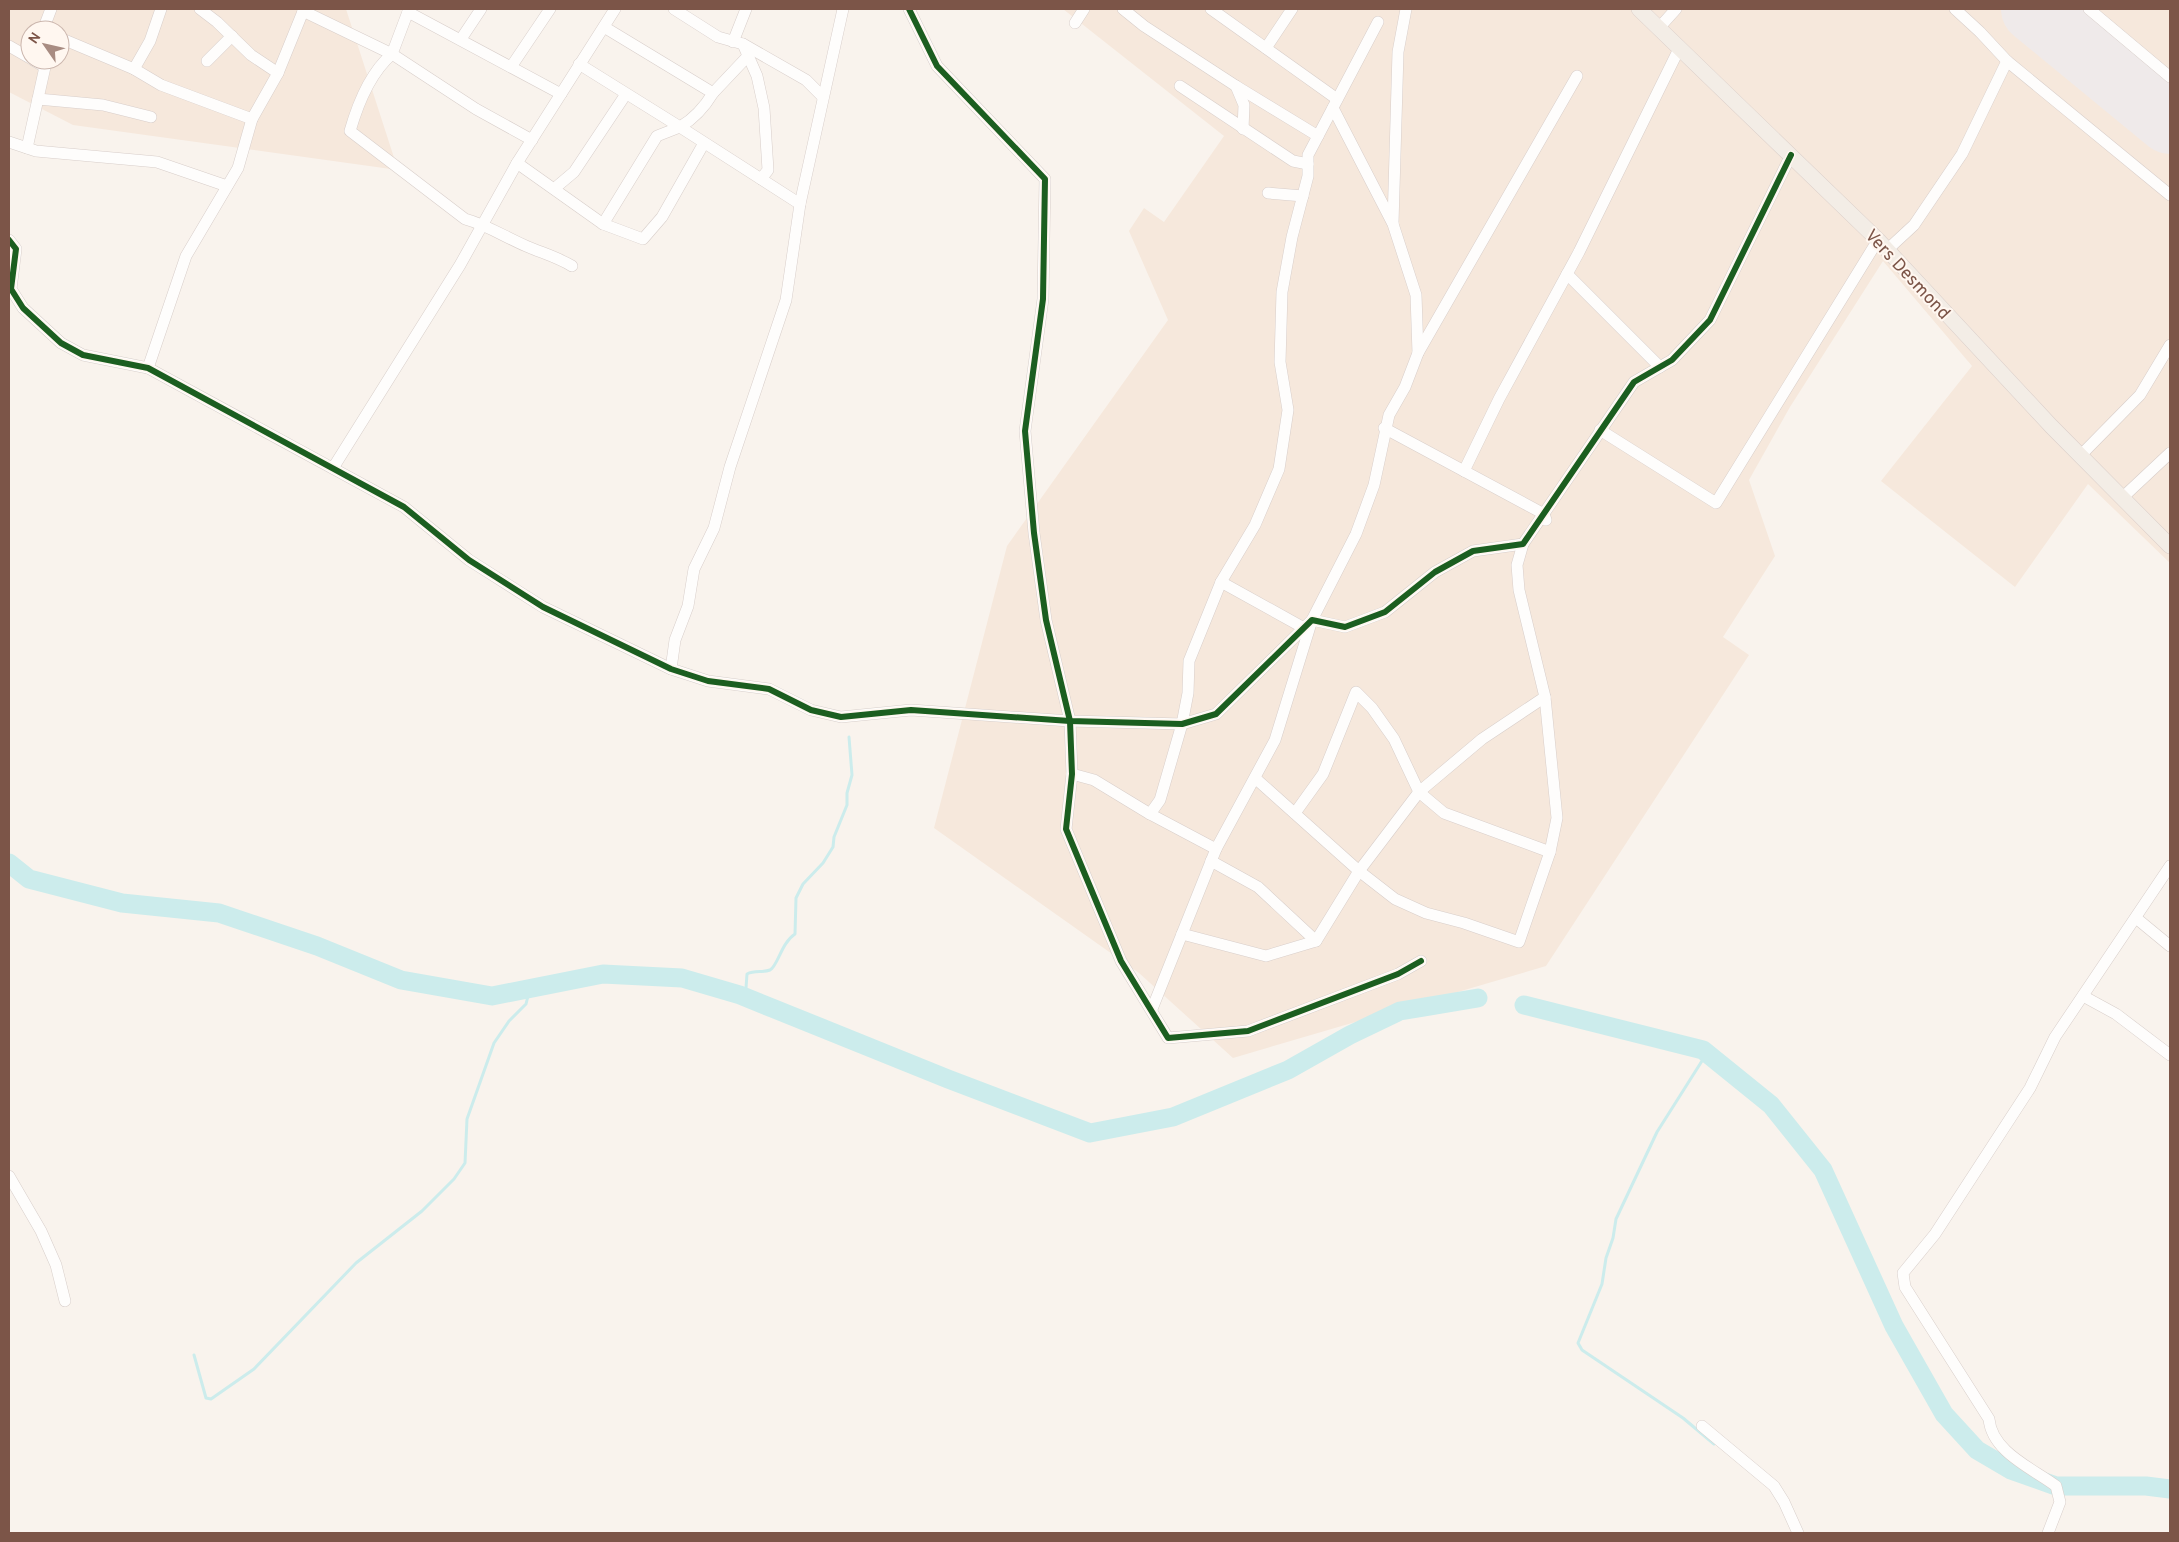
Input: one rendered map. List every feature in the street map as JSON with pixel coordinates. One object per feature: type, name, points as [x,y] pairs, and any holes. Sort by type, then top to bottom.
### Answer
[{"type":"main road","name":"Vers Desmond","points":[[1639,9],[1791,154],[1882,245],[2080,456],[2170,546]]},
{"type":"street","points":[[134,69],[150,41],[161,9]]},
{"type":"street","points":[[200,9],[251,55],[278,73]]},
{"type":"street","points":[[461,39],[481,9]]},
{"type":"street","points":[[511,66],[550,9]]},
{"type":"street","points":[[333,468],[460,265],[532,140],[615,9]]},
{"type":"street","points":[[674,9],[718,37],[738,43],[806,80],[823,97]]},
{"type":"street","points":[[746,9],[738,43],[757,76],[764,108],[768,170],[761,179]]},
{"type":"street","points":[[671,669],[676,640],[688,606],[694,569],[714,528],[730,468],[786,300],[800,204],[844,9]]},
{"type":"street","points":[[910,9],[937,66],[1045,179],[1043,299],[1025,431],[1034,533],[1046,620],[1070,721],[1072,774],[1066,828],[1121,961],[1168,1038],[1248,1031],[1398,974],[1421,961]]},
{"type":"street","points":[[1075,22],[1084,9]]},
{"type":"street","points":[[1123,9],[1144,26],[1236,86],[1318,136]]},
{"type":"street","points":[[1211,9],[1266,48],[1335,104],[1393,224],[1416,295],[1418,353]]},
{"type":"street","points":[[1266,48],[1292,9]]},
{"type":"street","points":[[1393,224],[1398,52],[1406,9]]},
{"type":"street","points":[[1658,29],[1676,9]]},
{"type":"street","points":[[1955,9],[1980,32],[2007,62],[2170,195]]},
{"type":"street","points":[[2089,9],[2170,77]]},
{"type":"street","points":[[148,368],[186,256],[238,168],[252,119],[278,73],[304,10],[392,54],[476,109],[532,140]]},
{"type":"street","points":[[561,94],[409,10],[392,54],[378,68],[356,110],[350,131],[466,219],[483,224],[526,247],[555,256],[572,266]]},
{"type":"street","points":[[1150,814],[1160,800],[1182,724],[1188,693],[1189,662],[1221,582],[1255,525],[1279,469],[1288,410],[1280,362],[1282,292],[1292,237],[1308,176],[1308,154],[1378,22]]},
{"type":"street","points":[[604,27],[713,93]]},
{"type":"street","points":[[207,62],[232,36]]},
{"type":"street","points":[[70,42],[134,69],[161,86],[252,119]]},
{"type":"street","points":[[9,46],[20,52]]},
{"type":"street","points":[[1464,471],[1499,399],[1567,274],[1679,49]]},
{"type":"street","points":[[603,224],[657,136],[680,127],[696,117],[713,93],[747,57]]},
{"type":"street","points":[[1600,430],[1716,503],[1882,245],[1914,225],[1962,154],[2007,62]]},
{"type":"street","points":[[579,64],[800,204]]},
{"type":"street","points":[[27,148],[44,70]]},
{"type":"street","points":[[1152,1009],[1216,849],[1275,740],[1308,624],[1356,534],[1374,486],[1388,415],[1404,387],[1418,353],[1577,76]]},
{"type":"street","points":[[1180,86],[1293,161],[1308,164]]},
{"type":"street","points":[[1236,86],[1244,105],[1243,129]]},
{"type":"street","points":[[555,188],[574,172],[626,94]]},
{"type":"street","points":[[38,99],[103,105],[151,117]]},
{"type":"street","points":[[9,142],[36,151],[157,162],[227,186]]},
{"type":"street","points":[[518,163],[603,224],[643,239],[662,217],[704,143]]},
{"type":"street","points":[[1255,778],[1359,871],[1395,899],[1426,913],[1464,923],[1519,942],[1550,852],[1557,818],[1545,697],[1519,590],[1517,565],[1523,544],[1545,517],[1600,430],[1634,382],[1672,360],[1710,320],[1791,154]]},
{"type":"street","points":[[1268,193],[1303,196]]},
{"type":"street","points":[[9,240],[16,249],[11,290],[24,308],[61,343],[83,355],[148,368],[404,507],[469,560],[543,607],[671,669],[708,681],[769,689],[811,710],[840,717],[911,710],[1070,721],[1182,724],[1216,714],[1308,624]]},
{"type":"street","points":[[1567,274],[1660,367]]},
{"type":"street","points":[[2080,456],[2140,395],[2170,345]]},
{"type":"street","points":[[1384,428],[1545,517]]},
{"type":"street","points":[[2122,498],[2170,453]]},
{"type":"street","points":[[1221,582],[1308,624],[1345,627],[1385,612],[1435,572],[1473,551],[1523,544]]},
{"type":"street","points":[[1295,813],[1323,774],[1356,692],[1372,708],[1394,739],[1419,792],[1444,813],[1550,852]]},
{"type":"street","points":[[1182,934],[1266,956],[1316,941],[1359,871],[1419,792],[1482,738],[1545,697]]},
{"type":"street","points":[[1072,774],[1094,780],[1150,814],[1216,849]]},
{"type":"street","points":[[1211,861],[1258,887],[1316,941]]},
{"type":"street","points":[[2048,1533],[2060,1502],[2056,1486],[2012,1457],[1990,1430],[1989,1419],[1905,1287],[1903,1273],[1935,1234],[2030,1088],[2055,1038],[2170,866]]},
{"type":"street","points":[[2136,918],[2170,946]]},
{"type":"street","points":[[2083,996],[2116,1014],[2170,1055]]},
{"type":"street","points":[[9,1176],[41,1231],[56,1265],[65,1301]]},
{"type":"street","points":[[1702,1426],[1774,1486],[1784,1502],[1798,1533]]},
{"type":"shaded area","points":[[9,9],[346,9],[398,170],[73,125],[9,92]]},
{"type":"shaded area","points":[[1063,9],[2170,9],[2170,563],[2088,484],[2015,587],[1881,481],[1972,366],[1883,261],[1790,407],[1749,480],[1775,556],[1723,637],[1749,655],[1546,966],[1233,1058],[1139,973],[934,828],[1007,546],[1168,320],[1129,231],[1144,208],[1164,222],[1224,136]]},
{"type":"waterway","points":[[740,995],[746,988],[747,974],[767,971],[773,968],[786,943],[795,934],[796,898],[803,884],[823,863],[833,847],[834,837],[847,805],[847,793],[852,775],[849,737]]},
{"type":"waterway","points":[[9,863],[29,879],[122,903],[219,913],[317,946],[401,980],[492,996],[603,974],[682,978],[740,995],[948,1079],[1090,1133],[1173,1117],[1288,1070],[1350,1035],[1400,1011],[1478,998]]},
{"type":"waterway","points":[[194,1355],[206,1398],[211,1399],[254,1369],[356,1263],[422,1211],[454,1179],[465,1163],[467,1119],[494,1043],[509,1021],[526,1004],[530,988]]},
{"type":"waterway","points":[[1524,1005],[1703,1050],[1771,1105],[1823,1170],[1894,1326],[1944,1414],[1977,1450],[2011,1470],[2056,1486],[2146,1486],[2170,1489]]},
{"type":"waterway","points":[[1707,1053],[1657,1132],[1616,1219],[1613,1238],[1606,1258],[1602,1284],[1578,1343],[1582,1350],[1683,1418],[1714,1444]]},
{"type":"runway","points":[[2035,9],[2170,120]]},
{"type":"cycle path","points":[[909,9],[937,66],[1045,179],[1043,299],[1025,431],[1034,533],[1046,620],[1070,721],[1072,774],[1066,829],[1121,961],[1168,1038],[1248,1031],[1398,974],[1421,961]]},
{"type":"cycle path","points":[[9,240],[16,249],[11,289],[23,308],[61,343],[83,355],[148,368],[404,507],[469,560],[543,607],[671,669],[708,681],[769,689],[811,710],[841,717],[911,710],[1070,721],[1182,724],[1216,714],[1312,620],[1345,627],[1385,612],[1435,572],[1473,551],[1523,544],[1634,382],[1672,360],[1710,320],[1791,155]]}]
